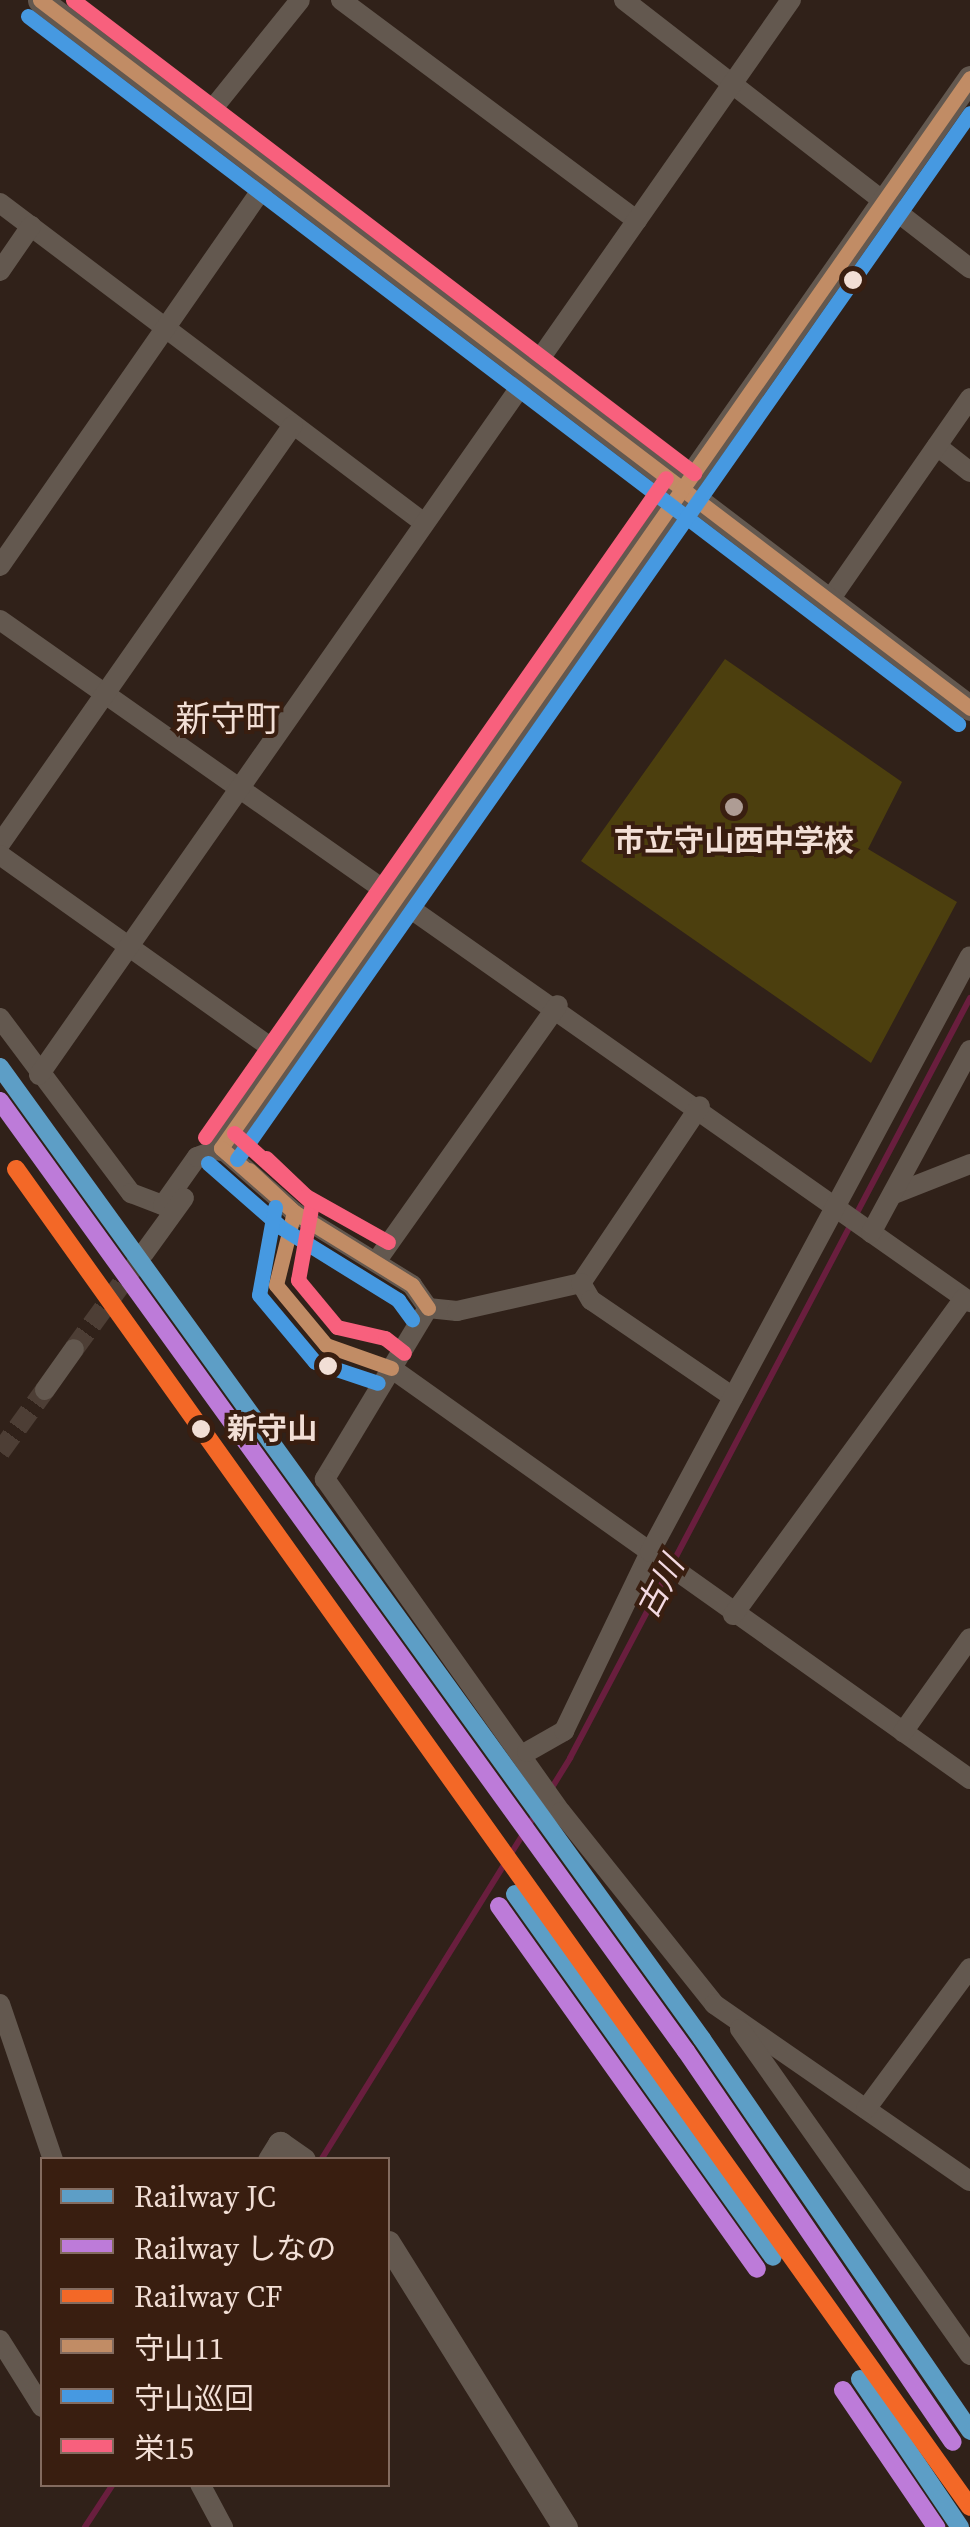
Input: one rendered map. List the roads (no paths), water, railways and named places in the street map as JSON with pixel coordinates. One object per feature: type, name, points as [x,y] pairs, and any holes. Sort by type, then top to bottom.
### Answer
[{"type":"street","points":[[40,0],[970,708]]},
{"type":"street","points":[[202,122],[300,0]]},
{"type":"street","points":[[341,0],[637,221]]},
{"type":"street","points":[[624,0],[731,88],[970,268]]},
{"type":"street","points":[[39,1075],[791,0]]},
{"type":"street","points":[[144,1253],[970,78]]},
{"type":"street","points":[[0,566],[272,174]]},
{"type":"street","points":[[0,203],[424,523]]},
{"type":"street","points":[[0,271],[30,226]]},
{"type":"street","points":[[830,601],[970,398]]},
{"type":"street","points":[[0,844],[293,424]]},
{"type":"street","points":[[937,446],[970,472]]},
{"type":"street","points":[[0,620],[558,1005],[967,1300],[733,1615]]},
{"type":"street","points":[[0,855],[284,1057]]},
{"type":"street","points":[[532,1760],[564,1731],[650,1552],[970,956]]},
{"type":"street","points":[[378,1259],[558,1005]]},
{"type":"street","points":[[0,1018],[39,1075],[132,1193],[163,1205],[197,1157],[220,1148]]},
{"type":"street","points":[[871,1233],[970,1050]]},
{"type":"street","points":[[220,1148],[294,1212],[378,1259],[428,1308],[471,1309],[581,1283],[700,1106]]},
{"type":"street","points":[[894,1194],[970,1164]]},
{"type":"street","points":[[581,1283],[591,1300],[733,1397]]},
{"type":"street","points":[[428,1308],[325,1479],[532,1760],[564,1815],[730,2015],[970,2355]]},
{"type":"street","points":[[45,1390],[74,1349]]},
{"type":"street","points":[[391,1368],[970,1780]]},
{"type":"street","points":[[903,1732],[970,1638]]},
{"type":"street","points":[[866,2109],[970,1968]]},
{"type":"street","points":[[0,2004],[52,2157]]},
{"type":"street","points":[[730,2015],[970,2182]]},
{"type":"street","points":[[390,2246],[565,2527]]},
{"type":"street","points":[[0,2340],[40,2404]]},
{"type":"street","points":[[202,2487],[223,2527]]},
{"type":"waterway","name":"古川","points":[[323,2157],[570,1758],[970,998]]},
{"type":"waterway","name":"古川","points":[[85,2527],[111,2487]]},
{"type":"tunnel","points":[[74,1349],[144,1253]]},
{"type":"tunnel","points":[[0,1452],[45,1390]]},
{"type":"rail line","name":"JC","points":[[0,1067],[702,2039],[970,2431]]},
{"type":"rail line","name":"しなの","points":[[0,1101],[686,2051],[953,2442]]},
{"type":"rail line","name":"CF","points":[[16,1169],[970,2507]]},
{"type":"rail line","name":"JC","points":[[515,1894],[773,2257]]},
{"type":"rail line","name":"しなの","points":[[499,1906],[757,2269]]},
{"type":"rail line","name":"JC","points":[[860,2379],[960,2527]]},
{"type":"rail line","name":"しなの","points":[[843,2390],[936,2527]]},
{"type":"place","name":"市立守山西中学校","points":[[734,807]]},
{"type":"place","name":"新守山","points":[[201,1429]]},
{"type":"district","name":"新守町","points":[[228,719]]}]
